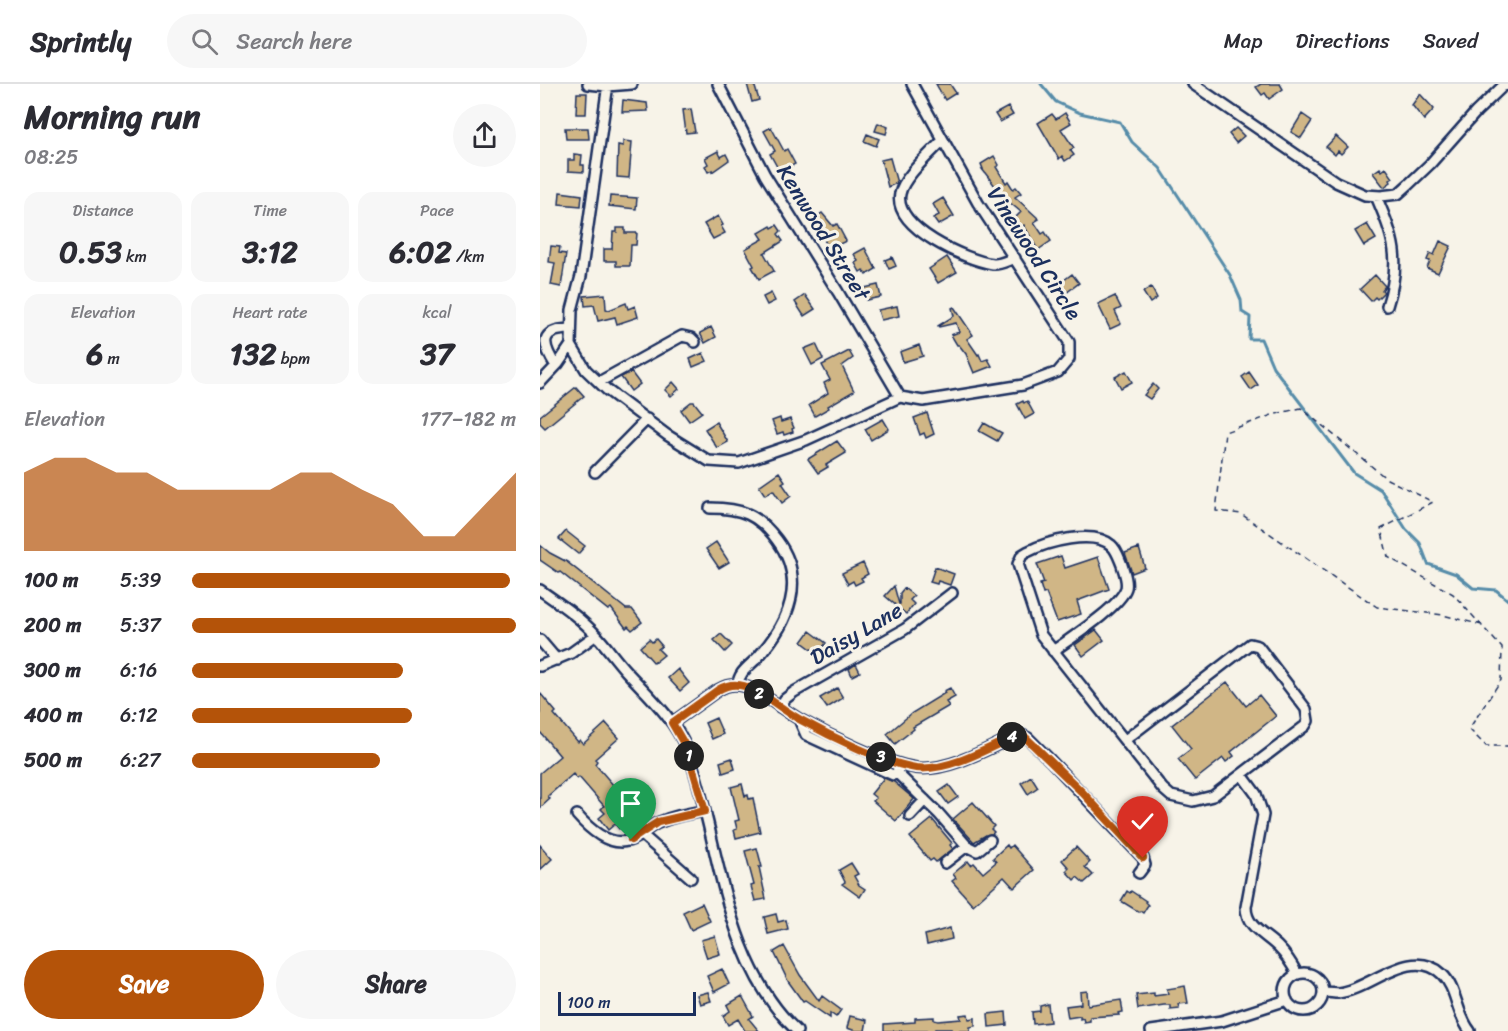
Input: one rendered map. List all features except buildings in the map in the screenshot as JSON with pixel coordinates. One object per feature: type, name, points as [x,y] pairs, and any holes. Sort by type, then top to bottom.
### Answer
[{"type":"street","points":[[588,84],[632,84]]},
{"type":"street","name":"Kenwood Street","points":[[718,84],[765,174],[900,397]]},
{"type":"street","name":"Vinewood Circle","points":[[900,397],[922,401],[1023,385],[1058,372],[1069,359],[1069,342],[978,203],[912,84]]},
{"type":"street","points":[[1193,84],[1336,182],[1365,195],[1376,196],[1398,194],[1430,164],[1476,112],[1503,86],[1508,85]]},
{"type":"street","points":[[608,85],[581,276],[572,310],[570,329],[571,345],[586,370],[667,435],[709,461],[738,463],[806,440],[900,397]]},
{"type":"street","points":[[943,140],[910,176],[900,191],[899,200],[902,210],[920,232],[950,248],[995,264],[1015,258]]},
{"type":"street","points":[[1376,196],[1395,252],[1396,270],[1387,306]]},
{"type":"street","points":[[556,366],[544,343],[547,335],[555,330],[570,329]]},
{"type":"street","points":[[599,382],[682,336],[691,338],[695,342]]},
{"type":"street","points":[[540,383],[571,345]]},
{"type":"street","points":[[595,472],[647,419]]},
{"type":"street","points":[[711,508],[739,510],[759,521],[780,544],[789,560],[793,574],[790,601],[780,625],[766,647],[741,674],[738,684]]},
{"type":"street","points":[[1053,651],[1105,613],[1126,590],[1127,581],[1118,555],[1112,546],[1102,540],[1065,538],[1032,549],[1022,555],[1018,564],[1041,635],[1053,651],[1125,740],[1162,789],[1182,800],[1204,800],[1213,796],[1305,726],[1308,721],[1306,710],[1255,644],[1246,645],[1125,740]]},
{"type":"street","points":[[540,590],[596,635],[672,723],[687,749],[732,919],[747,957],[764,989],[785,1020],[797,1031]]},
{"type":"street","name":"Daisy Lane","points":[[780,707],[785,699],[794,692],[904,629],[952,593]]},
{"type":"street","points":[[540,666],[578,649],[596,635]]},
{"type":"street","points":[[540,640],[557,660]]},
{"type":"street","points":[[672,723],[726,686],[738,684],[750,688],[799,719],[898,768],[967,846],[978,851],[990,840]]},
{"type":"street","points":[[898,768],[933,768],[950,764],[1019,734],[1028,738],[1143,858],[1145,864],[1139,873]]},
{"type":"street","points":[[1242,775],[1256,794],[1263,815],[1246,907],[1247,916],[1252,925],[1287,956],[1297,974]]},
{"type":"street","points":[[910,816],[925,800]]},
{"type":"street","points":[[578,815],[598,835],[609,840],[631,840],[658,822],[705,811]]},
{"type":"street","points":[[641,834],[691,878]]},
{"type":"street","points":[[945,864],[967,846]]},
{"type":"street","points":[[1325,992],[1340,993],[1409,964],[1422,964],[1434,968],[1447,981],[1459,1014],[1470,1031]]},
{"type":"street","points":[[1297,974],[1311,974],[1322,984],[1325,992],[1317,1006],[1298,1010],[1287,1000],[1286,986],[1297,974]]},
{"type":"street","points":[[1151,1031],[1222,1021],[1287,1000]]},
{"type":"path","points":[[1482,625],[1443,615],[1377,607],[1241,514],[1216,511],[1225,432],[1272,415],[1301,408],[1387,479],[1433,502],[1381,529],[1388,557],[1453,594],[1482,625],[1502,648],[1501,681],[1469,729],[1486,746],[1508,746]]},
{"type":"waterway","points":[[1041,84],[1056,102],[1080,113],[1120,122],[1132,142],[1160,168],[1230,275],[1241,300],[1242,312],[1250,317],[1249,339],[1261,339],[1273,367],[1354,473],[1381,490],[1406,529],[1420,543],[1428,564],[1456,574],[1473,588],[1496,590],[1508,600]]},
{"type":"route","points":[[631,840],[658,822],[705,811],[687,749],[672,723],[709,695],[726,686],[738,684],[750,688],[799,719],[870,753],[917,768],[933,768],[950,764],[1019,734],[1024,736],[1083,793],[1143,858]]}]
